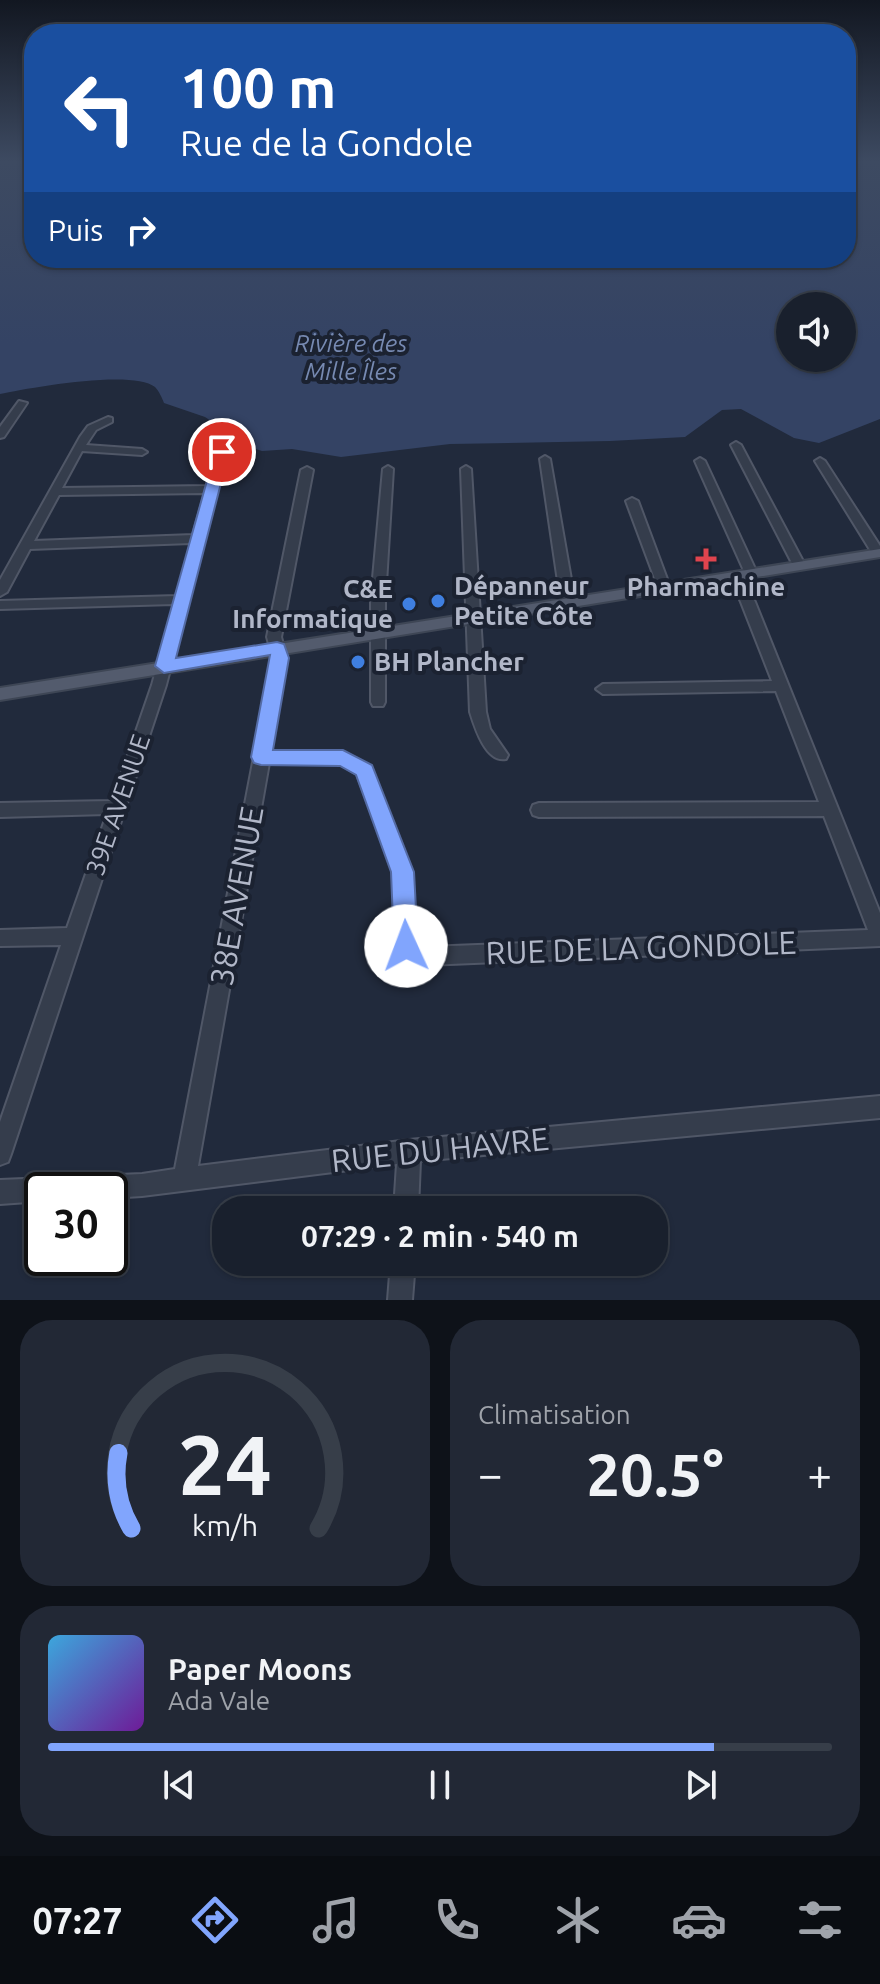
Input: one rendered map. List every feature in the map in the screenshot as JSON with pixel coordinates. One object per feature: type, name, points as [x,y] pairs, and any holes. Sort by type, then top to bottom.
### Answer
[{"type":"main road","points":[[0,694],[879,553]]},
{"type":"street","points":[[0,435],[22,403]]},
{"type":"street","points":[[0,592],[53,492],[92,428],[108,420]]},
{"type":"street","points":[[736,445],[799,565]]},
{"type":"street","points":[[80,448],[142,452]]},
{"type":"street","name":"39E AVENUE","points":[[0,1154],[164,666],[222,452]]},
{"type":"street","points":[[545,459],[568,602]]},
{"type":"street","points":[[700,461],[781,686],[880,937]]},
{"type":"street","points":[[820,461],[879,553]]},
{"type":"street","points":[[378,702],[378,600],[388,469]]},
{"type":"street","points":[[466,469],[479,718],[483,730],[500,755]]},
{"type":"street","name":"38E AVENUE","points":[[184,1181],[280,658],[275,632],[307,470]]},
{"type":"street","points":[[53,492],[211,489]]},
{"type":"street","points":[[632,501],[664,587]]},
{"type":"street","points":[[25,545],[197,539]]},
{"type":"street","points":[[0,605],[180,600]]},
{"type":"street","points":[[603,689],[781,686]]},
{"type":"street","name":"RUE DE LA GONDOLE","points":[[261,757],[343,758],[364,770],[403,872],[406,946],[412,952],[426,956],[880,937]]},
{"type":"street","points":[[0,810],[116,807]]},
{"type":"street","points":[[539,810],[830,809]]},
{"type":"street","points":[[0,938],[73,936]]},
{"type":"street","name":"RUE DU HAVRE","points":[[0,1192],[184,1181],[409,1151],[880,1107]]},
{"type":"street","points":[[407,1196],[409,1151]]},
{"type":"street","points":[[400,1300],[402,1276]]},
{"type":"water","name":"Rivière des Mille Îles","points":[[0,222],[24,222],[24,268],[856,268],[856,222],[880,222],[880,419],[819,443],[794,438],[741,409],[722,410],[685,437],[450,444],[341,457],[292,449],[262,451],[235,442],[229,433],[205,417],[164,403],[155,387],[143,382],[80,382],[0,394]]},
{"type":"place","name":"Pharmachine","points":[[706,559]]},
{"type":"place","name":"Dépanneur Petite Côte","points":[[438,601]]},
{"type":"place","name":"C&E Informatique","points":[[409,604]]},
{"type":"place","name":"BH Plancher","points":[[358,662]]},
{"type":"route","points":[[222,452],[164,666],[277,648],[280,658],[261,757],[343,758],[364,770],[403,872],[406,946]]}]
